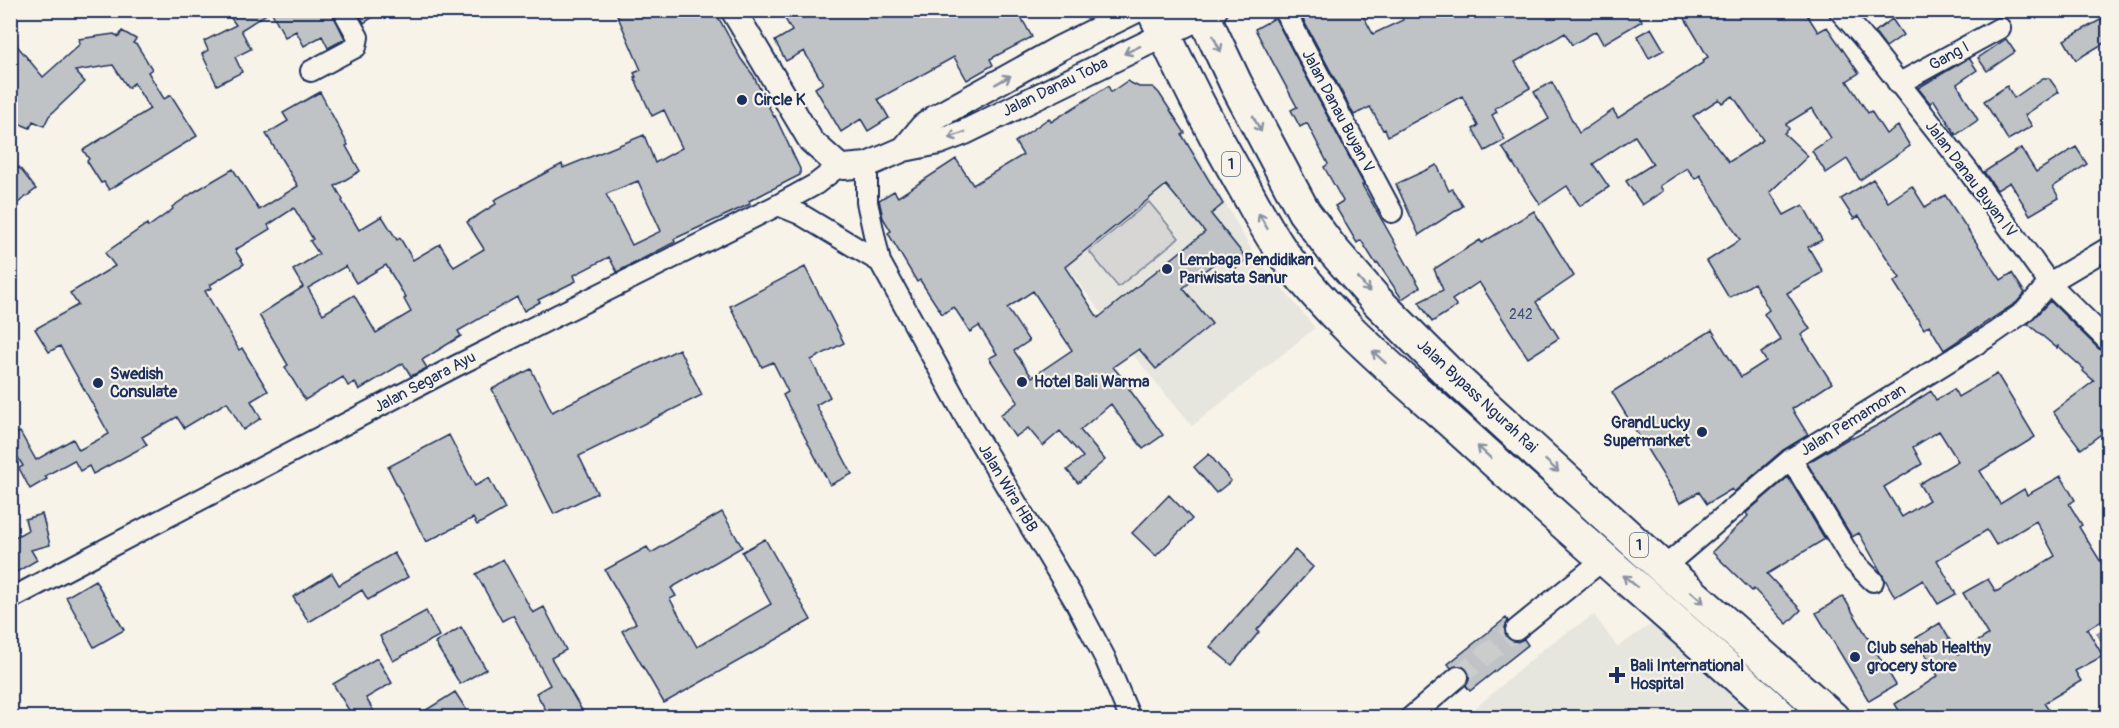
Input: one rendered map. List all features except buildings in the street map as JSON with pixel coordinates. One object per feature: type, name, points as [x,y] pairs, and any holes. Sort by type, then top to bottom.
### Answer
[{"type":"highway","name":"Jalan Bypass Ngurah Rai","points":[[1207,12],[1236,84],[1304,212],[1331,248],[1377,300],[1446,370],[1663,568],[1833,717]]},
{"type":"highway","name":"1","points":[[1158,23],[1212,133],[1285,255],[1346,324],[1422,396],[1783,717]]},
{"type":"highway","points":[[1422,396],[1446,370]]},
{"type":"street","points":[[311,71],[356,47],[358,37],[343,10]]},
{"type":"street","points":[[733,10],[811,141],[839,166]]},
{"type":"street","name":"Jalan Danau Toba","points":[[904,149],[922,127],[936,117],[1060,48],[1137,10]]},
{"type":"street","name":"Jalan Danau Buyan V","points":[[1284,10],[1392,212]]},
{"type":"street","name":"Jalan Danau Buyan IV","points":[[1839,10],[1969,172],[2049,283],[2109,341]]},
{"type":"street","name":"Jalan Danau Toba","points":[[839,166],[867,165],[904,149],[939,142],[965,132],[1158,23],[1207,12]]},
{"type":"street","name":"Gang I","points":[[1898,84],[2000,28]]},
{"type":"street","name":"Jalan Wira HBB","points":[[867,165],[867,202],[880,262],[972,429],[1075,601],[1106,658],[1130,717]]},
{"type":"street","name":"Jalan Segara Ayu","points":[[10,599],[456,366],[778,205],[816,184],[839,166]]},
{"type":"street","points":[[778,205],[807,218],[880,262]]},
{"type":"street","name":"Jalan Pemamoran","points":[[1663,568],[1791,459],[1991,335],[2024,312],[2049,283],[2109,248]]},
{"type":"street","points":[[1791,459],[1852,560],[1873,581]]},
{"type":"street","points":[[1516,630],[1604,559]]},
{"type":"street","points":[[1410,717],[1458,677]]},
{"type":"shaded area","name":"Lembaga Pendidikan Pariwisata Sanur","points":[[1184,135],[1254,254],[1315,328],[1192,426],[1131,352],[1050,245]]},
{"type":"shaded area","points":[[1149,202],[1179,238],[1118,287],[1089,251]]},
{"type":"shaded area","name":"Bali International Hospital","points":[[1594,615],[1617,647],[1658,620],[1768,718],[1464,718],[1547,646]]},
{"type":"shaded area","points":[[2108,627],[2108,653],[2097,633]]},
{"type":"tunnel","points":[[1458,677],[1516,630]]},
{"type":"place","name":"Circle K","points":[[742,100]]},
{"type":"place","name":"Lembaga Pendidikan Pariwisata Sanur","points":[[1167,269]]},
{"type":"place","name":"Hotel Bali Warma","points":[[1022,382]]},
{"type":"place","name":"Swedish Consulate","points":[[98,383]]},
{"type":"place","name":"GrandLucky Supermarket","points":[[1702,432]]},
{"type":"place","name":"Club sehab Healthy grocery store","points":[[1855,657]]},
{"type":"place","name":"Bali International Hospital","points":[[1617,675]]}]
